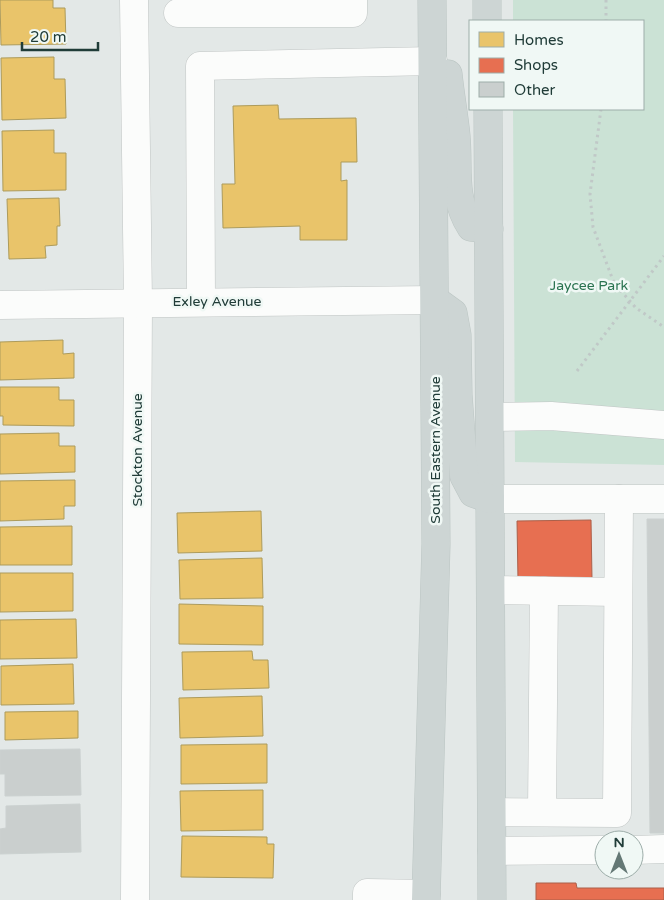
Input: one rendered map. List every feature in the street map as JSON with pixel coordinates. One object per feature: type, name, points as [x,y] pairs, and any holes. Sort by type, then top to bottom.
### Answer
[{"type":"main road","name":"South Eastern Avenue","points":[[426,897],[435,609],[435,300],[432,0]]},
{"type":"main road","points":[[487,0],[487,20]]},
{"type":"main road","points":[[433,62],[447,67],[456,137],[458,198],[462,213],[471,227],[488,229]]},
{"type":"main road","points":[[488,110],[492,900]]},
{"type":"main road","points":[[435,300],[453,313],[457,335],[458,395],[464,476],[473,493],[490,499]]},
{"type":"street","name":"Stockton Avenue","points":[[134,0],[138,302],[135,900]]},
{"type":"street","points":[[178,13],[353,13],[353,0]]},
{"type":"street","points":[[201,301],[200,66],[433,62]]},
{"type":"street","name":"Exley Avenue","points":[[0,305],[201,301],[435,300]]},
{"type":"street","points":[[490,417],[551,416],[664,425]]},
{"type":"street","points":[[490,499],[664,499]]},
{"type":"street","points":[[492,812],[617,813],[619,499]]},
{"type":"street","points":[[491,590],[618,592]]},
{"type":"street","points":[[542,812],[544,591]]},
{"type":"street","points":[[492,851],[594,850]]},
{"type":"street","points":[[644,850],[664,850]]},
{"type":"street","points":[[367,900],[367,893],[426,897]]},
{"type":"path","points":[[606,0],[606,20]]},
{"type":"path","points":[[600,110],[590,194],[593,227],[614,284],[636,308],[664,327]]},
{"type":"path","points":[[576,371],[664,256]]},
{"type":"green space","name":"Jaycee Park","points":[[513,0],[664,0],[664,465],[515,462],[513,110],[644,110],[644,20],[513,20]]},
{"type":"building: Homes","points":[[0,0],[53,0],[53,8],[65,8],[66,44],[1,45]]},
{"type":"building: Homes","points":[[54,57],[54,79],[65,79],[66,118],[2,120],[1,58]]},
{"type":"building: Homes","points":[[278,105],[279,119],[356,118],[357,162],[341,162],[341,181],[347,180],[347,240],[300,240],[300,226],[223,228],[222,184],[235,184],[233,106]]},
{"type":"building: Homes","points":[[54,130],[54,153],[66,153],[66,190],[3,191],[2,131]]},
{"type":"building: Homes","points":[[59,198],[60,226],[57,226],[57,245],[45,246],[46,258],[9,259],[7,199]]},
{"type":"building: Homes","points":[[63,340],[63,354],[74,353],[74,378],[0,380],[0,342]]},
{"type":"building: Homes","points":[[0,387],[59,387],[59,400],[74,400],[74,426],[3,425],[3,416],[0,416]]},
{"type":"building: Homes","points":[[59,433],[59,446],[75,446],[75,472],[0,474],[0,434]]},
{"type":"building: Homes","points":[[75,480],[75,506],[64,506],[64,519],[0,521],[0,481]]},
{"type":"building: Homes","points":[[261,511],[262,551],[178,553],[177,513]]},
{"type":"building: Homes","points":[[72,526],[72,565],[0,565],[0,527]]},
{"type":"building: Homes","points":[[262,558],[263,598],[180,599],[179,560]]},
{"type":"building: Homes","points":[[0,573],[73,573],[73,611],[0,612]]},
{"type":"building: Homes","points":[[179,604],[263,606],[263,645],[179,644]]},
{"type":"building: Homes","points":[[76,619],[77,658],[0,659],[0,620]]},
{"type":"building: Homes","points":[[252,651],[253,660],[268,660],[269,688],[183,690],[182,652]]},
{"type":"building: Homes","points":[[73,664],[74,704],[1,705],[1,666]]},
{"type":"building: Homes","points":[[262,696],[263,736],[180,738],[179,698]]},
{"type":"building: Homes","points":[[78,711],[78,738],[5,740],[5,712]]},
{"type":"building: Homes","points":[[267,744],[267,783],[181,784],[181,745]]},
{"type":"building: Homes","points":[[263,790],[263,830],[181,831],[180,791]]},
{"type":"building: Homes","points":[[182,836],[267,837],[267,844],[274,844],[273,878],[181,877]]},
{"type":"building: Shops","points":[[591,520],[592,579],[518,580],[517,521]]},
{"type":"building: Shops","points":[[536,883],[576,883],[577,888],[664,888],[664,900],[536,900]]},
{"type":"building: Other","points":[[647,519],[664,519],[664,833],[650,833]]},
{"type":"building: Other","points":[[80,749],[81,795],[5,796],[5,774],[0,774],[0,750]]},
{"type":"building: Other","points":[[80,804],[81,852],[0,854],[0,829],[6,828],[6,806]]}]
